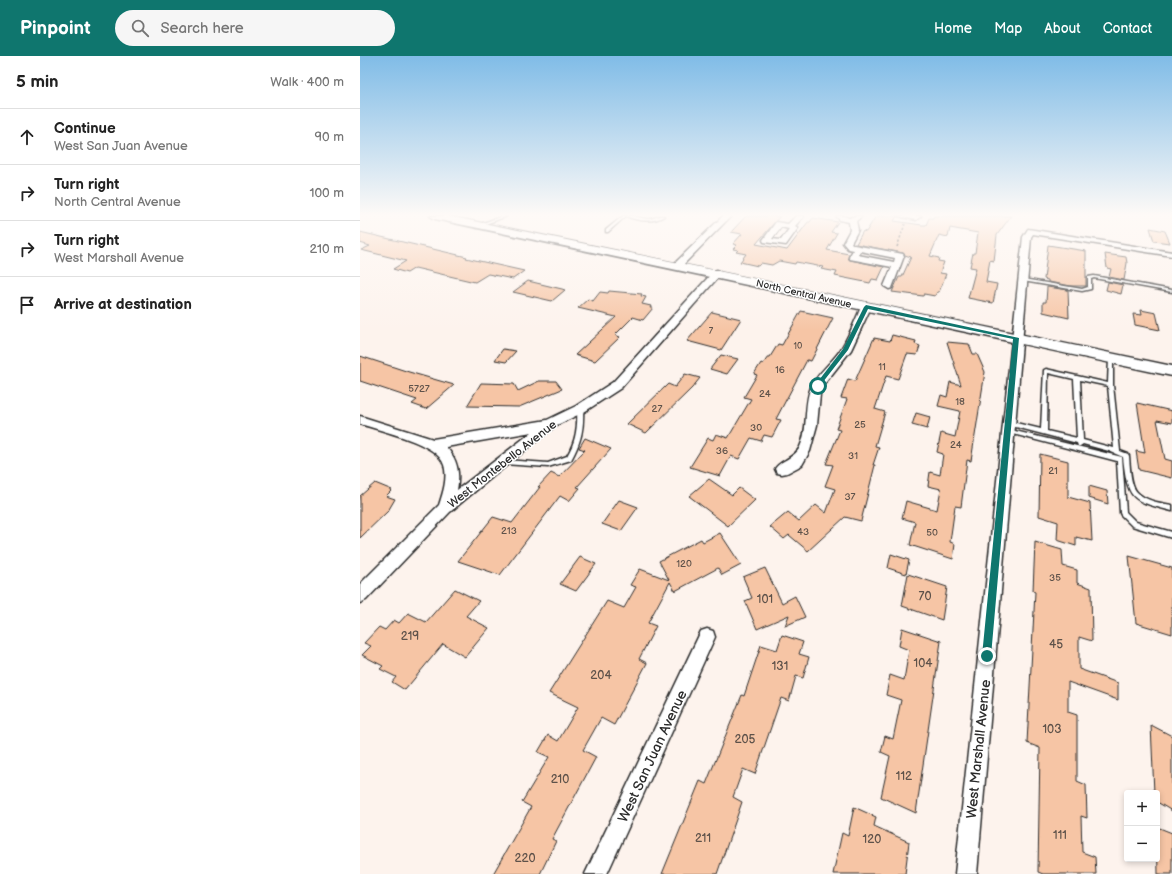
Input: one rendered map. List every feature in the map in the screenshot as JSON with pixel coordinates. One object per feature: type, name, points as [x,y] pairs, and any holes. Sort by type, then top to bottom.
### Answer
[{"type":"main road","name":"North Central Avenue","points":[[624,254],[717,273],[866,307],[1172,371]]},
{"type":"street","points":[[678,265],[689,254]]},
{"type":"street","points":[[855,254],[853,257],[897,265]]},
{"type":"street","points":[[889,254],[900,256],[889,286]]},
{"type":"street","name":"West Marshall Avenue","points":[[966,874],[1025,254]]},
{"type":"street","name":"West Montebello Avenue","points":[[360,595],[445,508],[551,423],[580,409],[616,384],[633,369],[717,273]]},
{"type":"street","points":[[782,469],[797,461],[806,448],[811,425],[814,394],[818,386],[846,350],[866,307]]},
{"type":"street","points":[[360,420],[433,444],[443,450],[451,464],[452,486],[445,508]]},
{"type":"street","points":[[433,444],[508,432],[551,423]]},
{"type":"street","name":"West San Juan Avenue","points":[[596,874],[707,637]]},
{"type":"lane","points":[[1022,280],[1088,290],[1090,288],[1089,278],[1094,277],[1172,291]]},
{"type":"lane","points":[[1111,358],[1110,385],[1117,452]]},
{"type":"lane","points":[[1044,432],[1046,371],[1110,385]]},
{"type":"lane","points":[[1077,378],[1081,449]]},
{"type":"lane","points":[[504,462],[548,465],[569,458],[576,446],[581,431],[580,409]]},
{"type":"lane","points":[[1008,427],[1044,432],[1080,441],[1126,456],[1130,487],[1134,495],[1140,500],[1172,508]]},
{"type":"lane","points":[[1008,427],[1120,459],[1123,513],[1134,524],[1172,535]]},
{"type":"building","points":[[378,254],[455,254],[524,271],[513,279],[488,274],[475,282],[415,268],[407,273],[393,269],[406,261]]},
{"type":"building","points":[[746,254],[849,254],[848,258],[850,260],[884,267],[878,280],[872,279],[870,283],[835,276],[837,272],[821,269],[823,267],[796,262],[795,264],[779,261],[772,265],[761,263],[758,266],[740,262]]},
{"type":"building","points":[[931,254],[930,256],[939,258],[938,261],[944,262],[940,273],[946,274],[939,292],[937,292],[935,296],[892,292],[899,277],[902,277],[911,257],[905,255]]},
{"type":"building","points":[[973,254],[995,254],[994,261],[990,260],[986,282],[997,284],[993,303],[968,298],[976,268],[970,267]]},
{"type":"building","points":[[1047,254],[1086,254],[1086,286],[1071,286],[1048,282],[1048,280],[1044,279]]},
{"type":"building","points":[[1105,254],[1126,257],[1127,263],[1124,280],[1109,277],[1111,269],[1107,268]]},
{"type":"building","points":[[528,281],[565,290],[552,301],[513,292]]},
{"type":"building","points":[[1108,282],[1123,285],[1121,294],[1106,290]]},
{"type":"building","points":[[1047,287],[1068,290],[1069,318],[1043,312],[1043,302],[1046,302]]},
{"type":"building","points":[[609,291],[642,294],[641,296],[646,297],[642,304],[653,308],[643,320],[633,317],[615,335],[620,337],[595,361],[575,355],[616,317],[578,308],[588,299],[593,301],[600,292],[608,293]]},
{"type":"building","points":[[1141,310],[1156,313],[1160,330],[1135,325],[1133,314],[1142,315]]},
{"type":"building","points":[[801,311],[833,318],[811,361],[807,360],[776,419],[781,420],[772,437],[764,435],[761,441],[751,438],[739,459],[731,456],[720,476],[690,467],[708,438],[713,440],[716,434],[728,438],[751,399],[744,397],[757,375],[754,374],[761,363],[763,364],[768,357],[770,357],[778,344],[782,345]]},
{"type":"building","points":[[712,312],[741,319],[721,350],[687,341]]},
{"type":"building","points":[[892,335],[916,341],[915,344],[920,346],[917,355],[907,354],[898,379],[886,376],[875,409],[885,412],[875,446],[879,447],[873,465],[875,465],[861,521],[845,517],[808,551],[789,535],[784,539],[770,527],[788,512],[799,521],[816,505],[826,513],[835,489],[825,486],[833,465],[826,464],[840,430],[836,429],[847,399],[841,398],[848,379],[855,381],[874,338],[890,341]]},
{"type":"building","points":[[947,342],[969,344],[973,354],[977,354],[985,372],[971,461],[967,460],[961,507],[955,506],[950,542],[955,544],[953,559],[910,545],[915,522],[902,518],[906,501],[937,510],[941,489],[928,486],[930,472],[940,475],[943,454],[937,452],[941,433],[955,437],[960,411],[938,406],[941,395],[947,397],[950,382],[961,385]]},
{"type":"building","points":[[503,349],[516,351],[506,362],[495,360]]},
{"type":"building","points":[[721,355],[738,359],[727,374],[710,369]]},
{"type":"building","points":[[360,356],[454,385],[426,409],[412,404],[417,400],[360,381]]},
{"type":"building","points":[[685,374],[700,378],[692,388],[646,433],[627,424],[668,384],[675,387]]},
{"type":"building","points":[[539,381],[556,381],[562,389],[519,407],[467,406],[481,383],[514,384],[518,391]]},
{"type":"building","points":[[1137,403],[1172,411],[1172,423],[1157,420],[1165,459],[1172,461],[1172,478],[1139,470],[1136,451],[1145,453]]},
{"type":"building","points":[[916,413],[930,417],[927,429],[912,425]]},
{"type":"building","points":[[585,438],[611,449],[577,487],[580,488],[569,501],[560,496],[500,575],[458,561],[493,517],[512,523],[540,487],[538,487],[551,473],[559,477],[585,450],[579,448]]},
{"type":"building","points":[[1040,454],[1068,461],[1068,497],[1090,503],[1092,541],[1076,537],[1076,546],[1057,540],[1058,522],[1039,516]]},
{"type":"building","points":[[709,479],[732,495],[739,488],[755,500],[728,526],[689,496]]},
{"type":"building","points":[[375,483],[392,490],[386,496],[395,499],[388,511],[360,538],[360,496]]},
{"type":"building","points":[[1089,486],[1107,491],[1108,504],[1089,498]]},
{"type":"building","points":[[619,500],[638,507],[621,531],[602,524]]},
{"type":"building","points":[[720,533],[741,565],[722,575],[718,568],[675,591],[670,582],[648,623],[656,626],[639,659],[647,663],[614,725],[601,718],[583,750],[596,757],[552,839],[556,841],[540,874],[493,874],[531,807],[522,802],[549,757],[538,752],[548,735],[558,741],[578,707],[549,693],[607,601],[624,608],[636,587],[630,585],[640,569],[669,580],[659,561],[701,539],[703,542]]},
{"type":"building","points":[[1035,542],[1062,550],[1063,566],[1077,570],[1077,583],[1091,588],[1092,641],[1079,637],[1079,669],[1118,683],[1118,700],[1068,682],[1068,712],[1077,715],[1077,781],[1086,785],[1087,818],[1081,816],[1082,852],[1095,857],[1096,874],[1043,874],[1038,872],[1040,748],[1027,743],[1035,592],[1033,591]]},
{"type":"building","points":[[891,554],[909,560],[906,574],[888,568]]},
{"type":"building","points":[[1129,556],[1172,568],[1172,634],[1136,623]]},
{"type":"building","points":[[580,557],[596,564],[576,591],[560,584]]},
{"type":"building","points":[[765,568],[782,603],[795,596],[805,617],[785,626],[789,615],[757,629],[745,601],[752,598],[743,577]]},
{"type":"building","points":[[908,574],[947,587],[942,620],[902,606]]},
{"type":"building","points":[[455,589],[479,601],[466,616],[489,628],[465,657],[443,644],[405,690],[392,682],[396,677],[380,669],[383,666],[362,655],[371,646],[364,643],[379,627],[385,630],[394,620],[399,623],[408,613],[426,622]]},
{"type":"building","points":[[902,628],[941,641],[916,813],[881,797],[890,756],[881,752],[885,736],[893,739],[901,700],[886,695],[890,675],[904,680],[909,650],[899,646]]},
{"type":"building","points":[[782,635],[803,642],[799,654],[809,657],[803,678],[796,676],[789,701],[781,698],[755,774],[743,769],[733,797],[742,802],[717,874],[662,874],[700,781],[706,784],[742,695],[744,696],[761,645],[777,650]]},
{"type":"building","points":[[1151,725],[1172,736],[1172,811],[1160,804],[1160,790],[1154,790]]},
{"type":"building","points":[[854,807],[876,817],[874,826],[909,842],[905,874],[833,874],[842,833],[848,836]]},
{"type":"building","points":[[1160,828],[1172,833],[1172,874],[1158,874],[1158,862],[1160,862]]},
{"type":"route","points":[[818,386],[846,350],[866,307],[1016,338],[987,656]]}]
